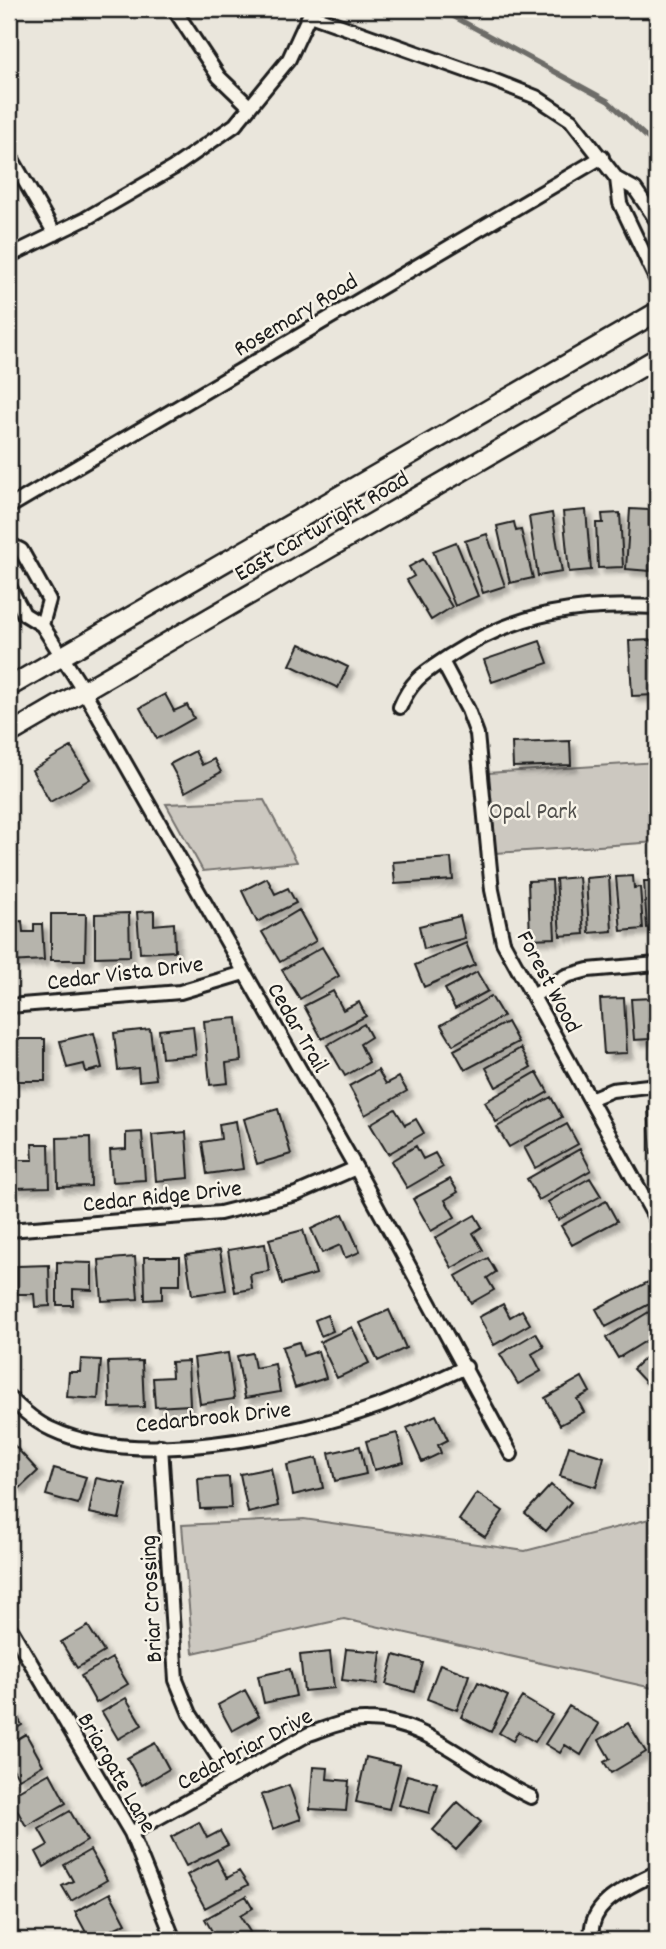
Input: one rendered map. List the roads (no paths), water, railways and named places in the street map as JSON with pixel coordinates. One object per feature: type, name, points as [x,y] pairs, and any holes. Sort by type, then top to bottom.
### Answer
[{"type":"main road","name":"East Cartwright Road","points":[[9,687],[657,312]]},
{"type":"main road","name":"East Cartwright Road","points":[[9,734],[657,358]]},
{"type":"street","points":[[174,9],[219,77],[250,107]]},
{"type":"street","points":[[9,256],[55,234],[173,168],[235,125],[289,58],[311,12],[536,97],[571,120],[617,179],[635,188],[657,221]]},
{"type":"street","points":[[9,154],[55,234]]},
{"type":"street","name":"Rosemary Road","points":[[9,507],[602,158]]},
{"type":"street","points":[[617,179],[620,203],[657,281]]},
{"type":"street","points":[[9,544],[21,550],[49,600],[42,625]]},
{"type":"street","name":"Cedar Trail","points":[[9,586],[24,614],[42,625],[84,691],[356,1168],[511,1454]]},
{"type":"street","points":[[400,707],[412,682],[481,636],[508,624],[548,613],[592,607],[657,607]]},
{"type":"street","name":"Forest Wood","points":[[442,661],[468,710],[477,734],[495,915],[503,942],[657,1221]]},
{"type":"street","points":[[533,996],[566,976],[588,970],[657,964]]},
{"type":"street","name":"Cedar Vista Drive","points":[[9,1006],[180,992],[244,973]]},
{"type":"street","points":[[590,1099],[612,1090],[657,1085]]},
{"type":"street","name":"Cedar Ridge Drive","points":[[9,1230],[220,1213],[296,1194],[356,1168]]},
{"type":"street","name":"Cedarbrook Drive","points":[[9,1397],[49,1429],[68,1436],[117,1445],[161,1446],[250,1439],[313,1426],[380,1405],[466,1367]]},
{"type":"street","name":"Briar Crossing","points":[[161,1446],[176,1680],[190,1714],[231,1777]]},
{"type":"street","name":"Briargate Lane","points":[[12,1631],[131,1833],[174,1940]]},
{"type":"street","name":"Cedarbriar Drive","points":[[131,1833],[309,1734],[341,1723],[367,1720],[397,1726],[430,1738],[456,1751],[506,1786],[531,1797]]},
{"type":"street","points":[[591,1936],[596,1914],[610,1898],[657,1872]]},
{"type":"waterway","points":[[440,9],[608,101],[657,147]]},
{"type":"park label","name":"Opal Park","points":[[533,810]]}]
